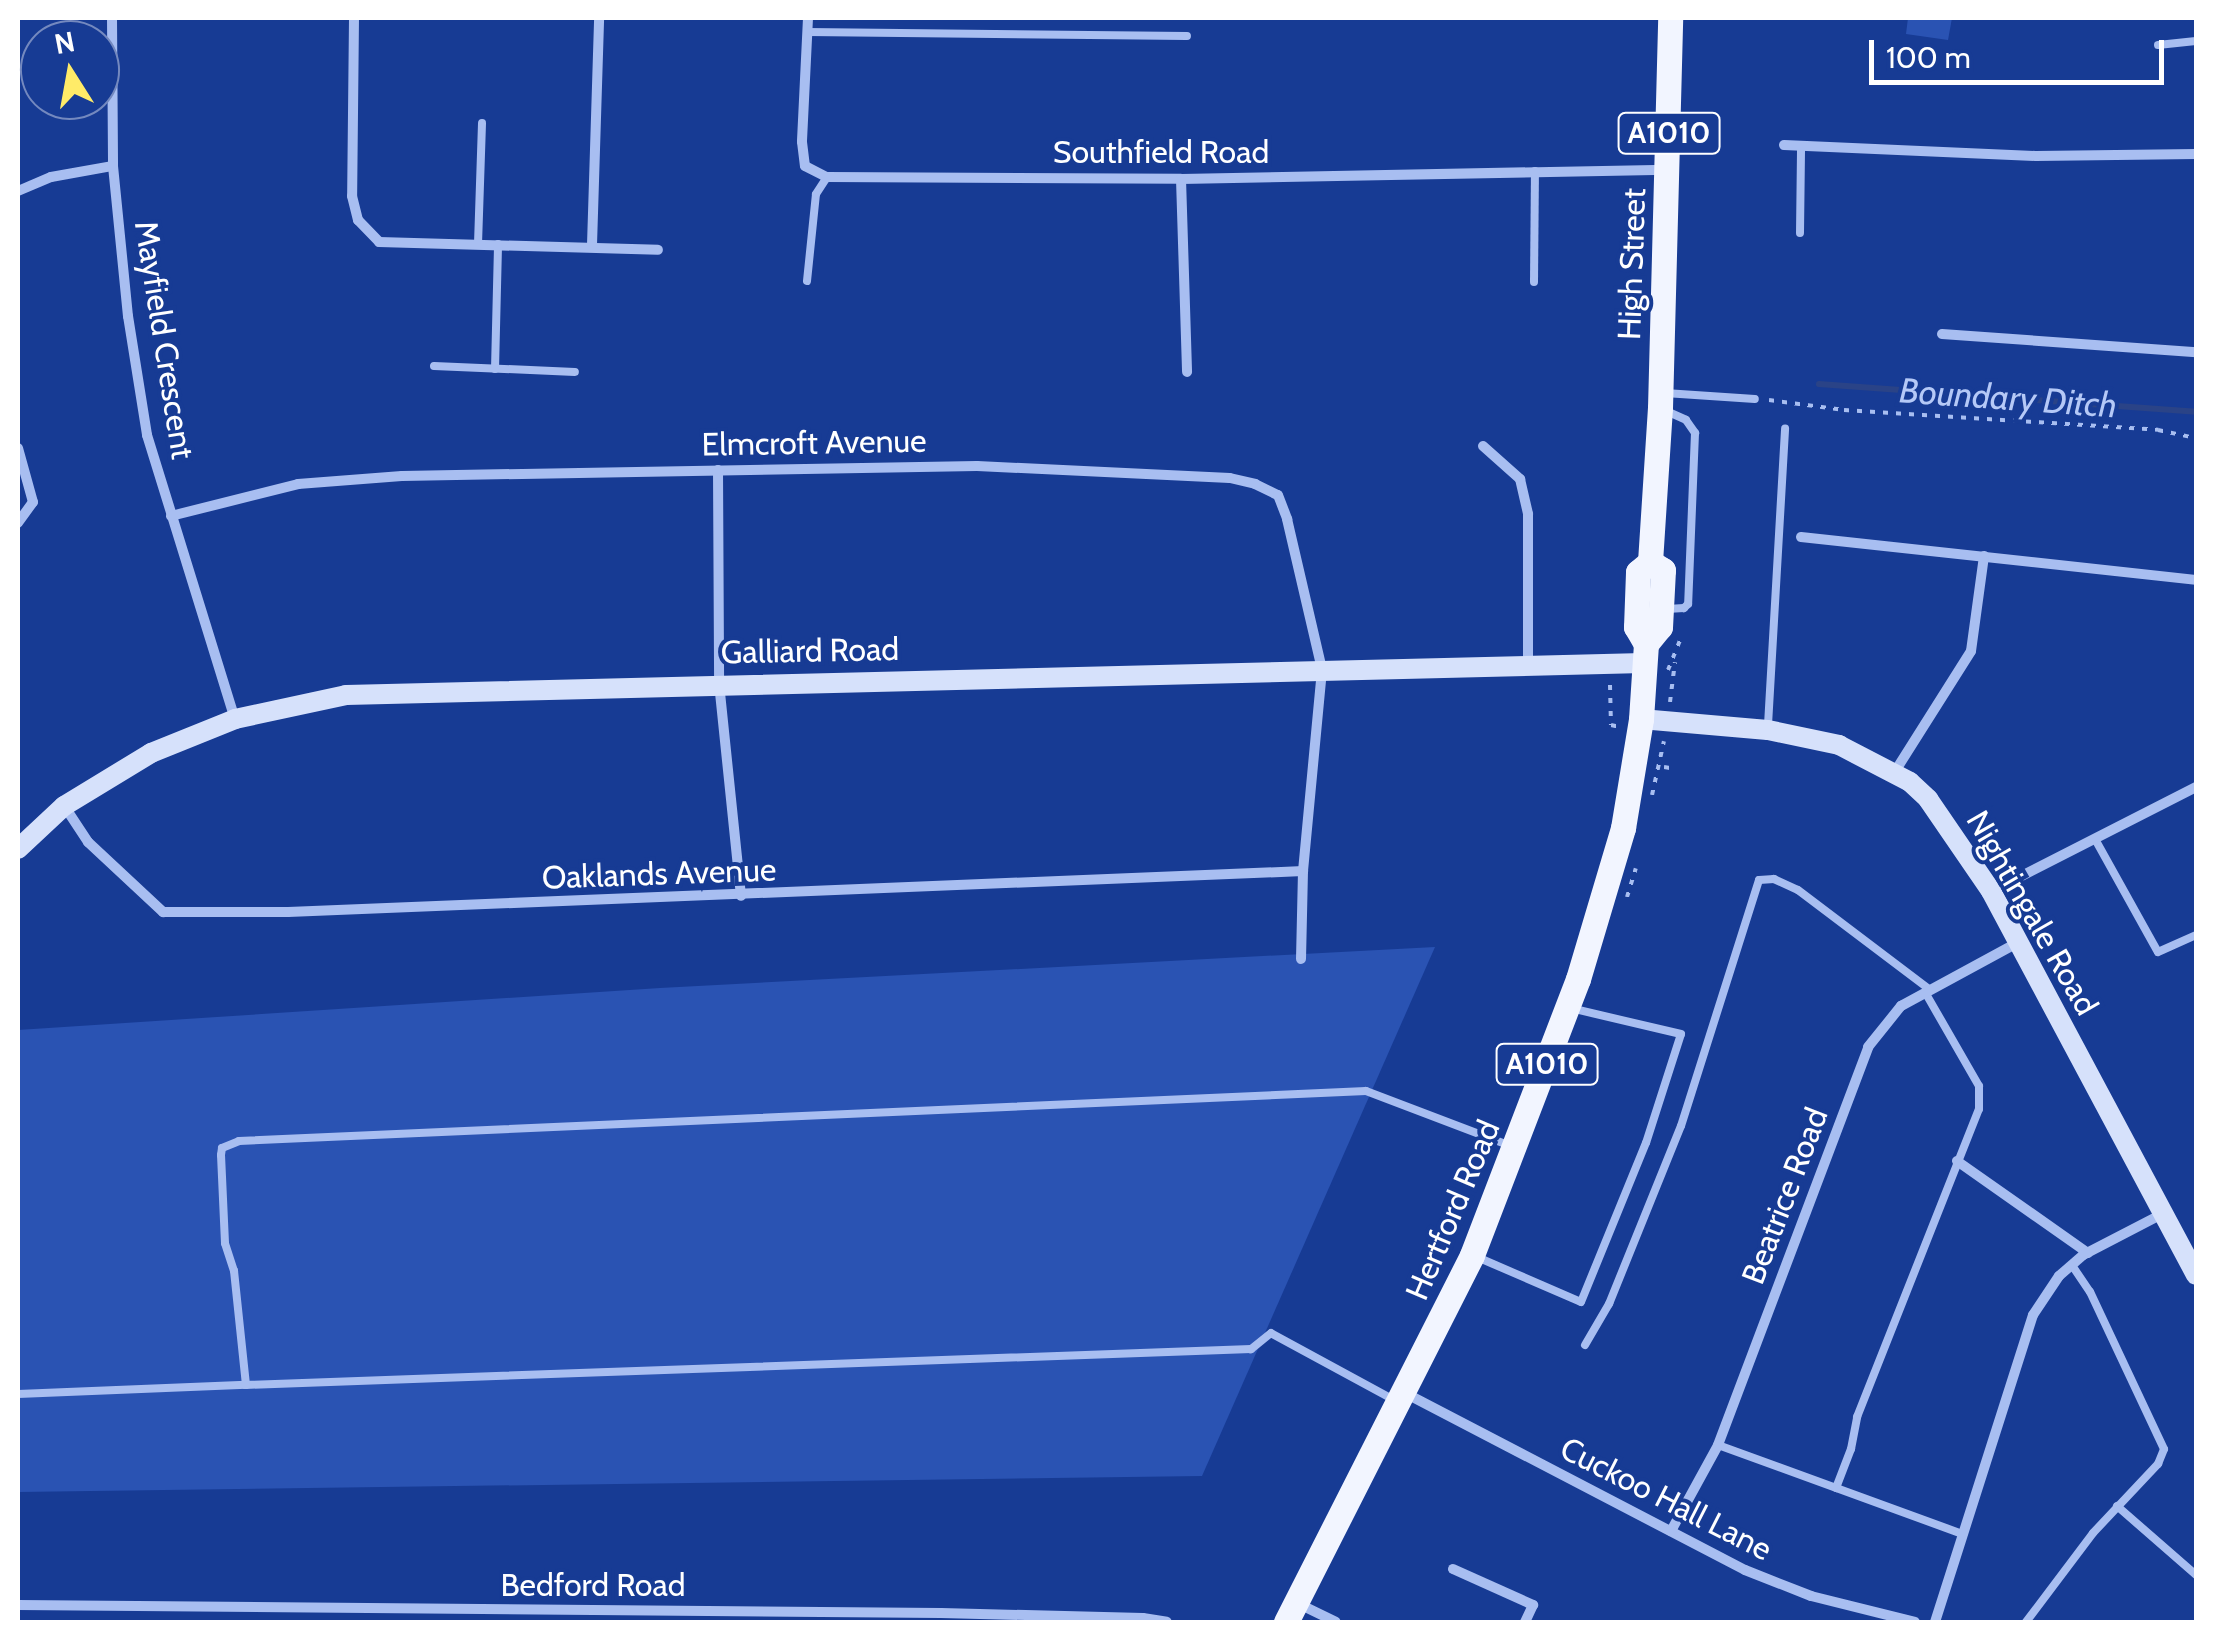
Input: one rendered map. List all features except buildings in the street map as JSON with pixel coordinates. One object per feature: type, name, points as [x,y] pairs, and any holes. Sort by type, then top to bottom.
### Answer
[{"type":"main road","name":"High Street","points":[[1660,400],[1670,18]]},
{"type":"main road","name":"Hertford Road","points":[[1645,663],[1636,628],[1638,572],[1650,562],[1660,400]]},
{"type":"main road","name":"Hertford Road","points":[[1291,1613],[1472,1255],[1517,1148],[1568,1008],[1607,889],[1631,723],[1645,663],[1673,608],[1662,570],[1650,562]]},
{"type":"street","name":"Mayfield Crescent","points":[[112,18],[113,166],[144,415],[171,516],[235,719]]},
{"type":"street","points":[[354,18],[352,196],[358,220],[379,242],[592,245],[658,250]]},
{"type":"street","points":[[592,245],[599,18]]},
{"type":"street","points":[[808,18],[805,166],[827,176]]},
{"type":"street","points":[[1784,145],[2036,156],[2196,154]]},
{"type":"street","points":[[18,191],[51,177],[113,166]]},
{"type":"street","name":"Southfield Road","points":[[827,176],[1181,179],[1668,170]]},
{"type":"street","points":[[1181,179],[1187,372]]},
{"type":"street","points":[[1942,334],[2196,352]]},
{"type":"street","points":[[1483,446],[1520,479],[1528,514],[1528,664]]},
{"type":"street","points":[[18,448],[32,502],[18,523]]},
{"type":"street","name":"Elmcroft Avenue","points":[[171,516],[338,478],[976,466],[1230,478],[1278,495],[1322,670]]},
{"type":"street","points":[[718,470],[719,683],[741,896]]},
{"type":"street","points":[[1801,537],[2196,580]]},
{"type":"street","points":[[1894,773],[1971,651],[1984,556]]},
{"type":"street","name":"Galliard Road","points":[[18,848],[64,806],[151,753],[235,719],[346,695],[1645,663]]},
{"type":"street","points":[[1301,959],[1303,870],[1322,670]]},
{"type":"street","name":"Nightingale Road","points":[[1631,723],[1768,730],[1839,745],[1910,782],[1947,821],[1991,891],[2196,1275]]},
{"type":"street","points":[[1991,891],[2196,787]]},
{"type":"street","name":"Oaklands Avenue","points":[[64,806],[88,842],[164,912],[222,914],[741,896],[1303,870]]},
{"type":"street","name":"Beatrice Road","points":[[1671,1531],[1718,1445],[1868,1048],[1901,1006],[2018,942]]},
{"type":"street","points":[[1958,1161],[2088,1252]]},
{"type":"street","points":[[1935,1622],[2022,1338],[2046,1292],[2088,1252],[2164,1213]]},
{"type":"street","name":"Cuckoo Hall Lane","points":[[1402,1398],[1746,1570],[1811,1596],[1915,1622]]},
{"type":"street","points":[[1452,1568],[1534,1605],[1525,1622]]},
{"type":"street","name":"Bedford Road","points":[[18,1605],[1143,1618],[1168,1622]]},
{"type":"street","points":[[113,1622],[114,1606]]},
{"type":"street","points":[[1291,1613],[1336,1622]]},
{"type":"lane","points":[[808,32],[1187,36]]},
{"type":"lane","points":[[2158,45],[2196,41]]},
{"type":"lane","points":[[478,244],[482,123]]},
{"type":"lane","points":[[1800,234],[1802,146]]},
{"type":"lane","points":[[1534,282],[1535,171]]},
{"type":"lane","points":[[807,281],[816,194],[827,176]]},
{"type":"lane","points":[[494,369],[498,244]]},
{"type":"lane","points":[[434,366],[576,372]]},
{"type":"lane","points":[[1660,400],[1755,399]]},
{"type":"lane","points":[[1660,400],[1686,420],[1695,433],[1673,608]]},
{"type":"lane","points":[[1768,730],[1785,428]]},
{"type":"lane","points":[[2095,838],[2158,952],[2196,935]]},
{"type":"lane","points":[[1586,1345],[1609,1304],[1681,1126],[1759,880],[1774,879],[1798,890],[1927,991],[1979,1086],[1979,1109],[1857,1417],[1852,1448],[1836,1488]]},
{"type":"lane","points":[[1472,1255],[1581,1302],[1646,1143],[1681,1034],[1568,1008]]},
{"type":"lane","points":[[246,1385],[234,1270],[225,1242],[220,1164],[222,1148],[239,1141],[1366,1091],[1517,1148]]},
{"type":"lane","points":[[2026,1622],[2117,1506],[2158,1464],[2164,1449],[2090,1292],[2072,1265]]},
{"type":"lane","points":[[18,1394],[1251,1349],[1271,1333],[1402,1398]]},
{"type":"lane","points":[[1718,1445],[1962,1534]]},
{"type":"lane","points":[[2117,1506],[2196,1575]]},
{"type":"path","points":[[1755,399],[1844,410],[2158,430],[2196,438]]},
{"type":"path","points":[[1645,663],[1667,672],[1676,657],[1673,608]]},
{"type":"path","points":[[1584,663],[1589,678],[1609,682],[1610,726],[1631,723]]},
{"type":"shaded area","points":[[1908,18],[1952,18],[1948,40],[1906,34]]},
{"type":"shaded area","points":[[1435,947],[1202,1476],[18,1492],[18,1030],[660,988]]},
{"type":"waterway","name":"Boundary Ditch","points":[[1819,384],[2196,412]]}]
